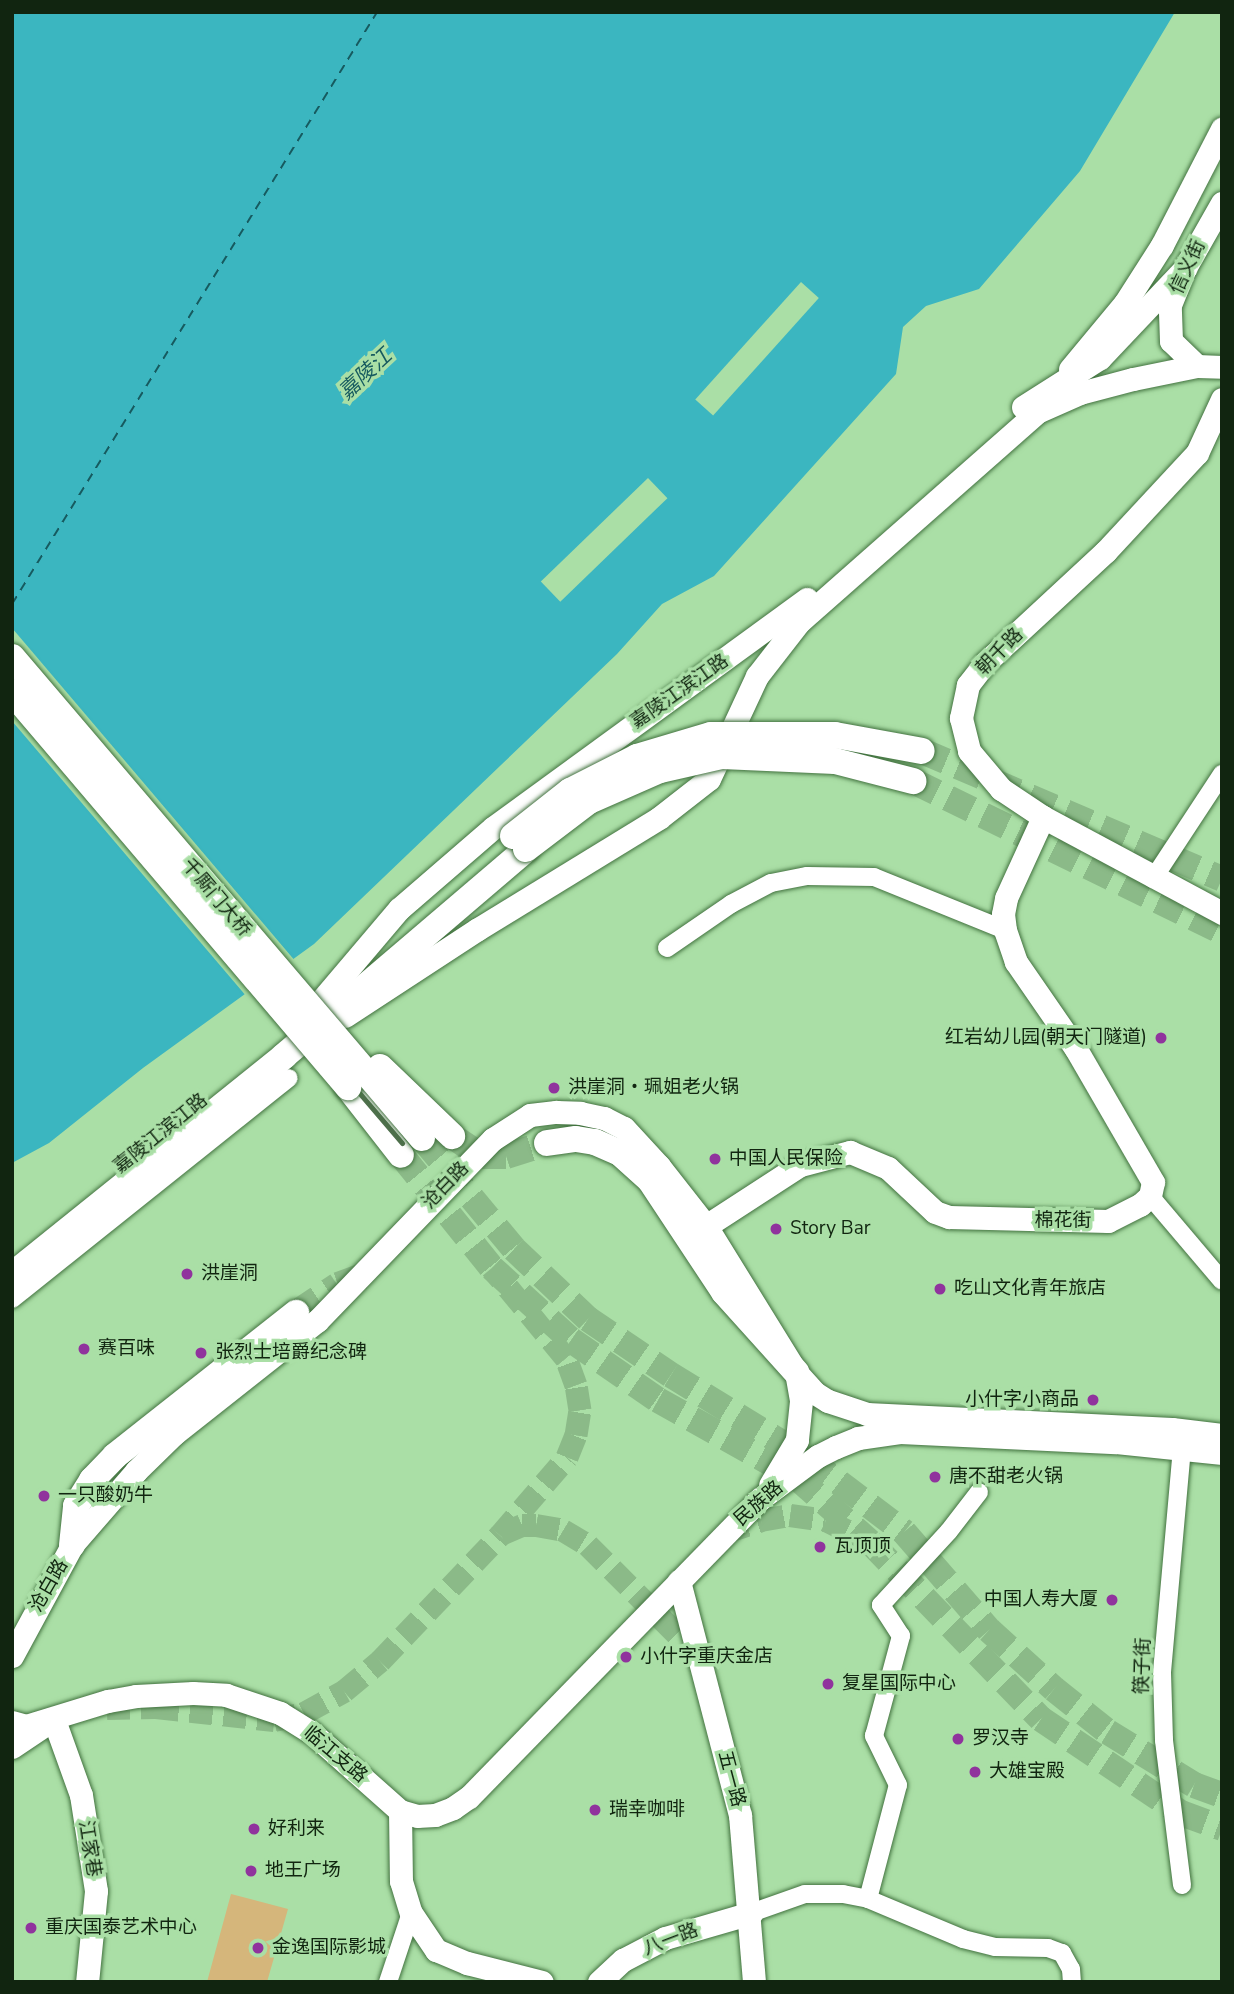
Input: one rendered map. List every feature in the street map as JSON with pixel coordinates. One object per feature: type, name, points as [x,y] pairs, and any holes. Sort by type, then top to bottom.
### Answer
[{"type":"main road","points":[[1062,380],[1125,303],[1188,198],[1222,129]]},
{"type":"main road","points":[[1188,198],[1202,191],[1222,196]]},
{"type":"main road","name":"信义街","points":[[1210,367],[1171,341],[1170,305],[1185,268],[1222,203]]},
{"type":"main road","points":[[1062,380],[1100,358],[1185,268]]},
{"type":"main road","name":"嘉陵江滨江路","points":[[12,1275],[287,1067],[478,929],[659,818],[709,779],[757,676],[799,622],[1037,412],[1080,393],[1210,367]]},
{"type":"main road","name":"嘉陵江滨江路","points":[[308,1011],[399,909],[494,827],[805,601],[1024,407],[1062,380]]},
{"type":"main road","name":"朝千路","points":[[1222,399],[1197,453],[1106,551],[985,663],[968,685],[961,718],[970,751],[1001,789],[1043,817],[1153,879],[1222,912]]},
{"type":"main road","name":"千厮门大桥","points":[[12,657],[308,1011],[422,1138]]},
{"type":"main road","points":[[722,663],[749,661],[757,676]]},
{"type":"main road","name":"千厮门大桥","points":[[12,692],[348,1087],[401,1155]]},
{"type":"main road","name":"嘉陵江滨江路","points":[[12,1252],[308,1011],[570,791],[637,757],[710,735],[835,736],[922,751]]},
{"type":"main road","name":"嘉陵江滨江路","points":[[287,1067],[526,849],[589,801],[660,770],[722,756],[835,761],[913,780]]},
{"type":"main road","points":[[1043,817],[1006,898],[1004,930],[1016,962],[1076,1049],[1153,1182],[1150,1196]]},
{"type":"main road","points":[[308,1011],[388,1074],[452,1136]]},
{"type":"main road","name":"沧白路","points":[[12,1656],[72,1545],[135,1471],[175,1433],[317,1321],[475,1157],[510,1125],[530,1115],[556,1111],[604,1118],[624,1128],[659,1166],[706,1226],[796,1372],[801,1401],[797,1440],[790,1456],[760,1499]]},
{"type":"main road","points":[[547,1143],[576,1139],[595,1142],[620,1153],[650,1180],[724,1292],[815,1393],[828,1401],[867,1414],[1172,1429],[1222,1435]]},
{"type":"main road","name":"棉花街","points":[[706,1226],[800,1165],[850,1152],[888,1168],[935,1212],[949,1217],[1108,1221],[1140,1205],[1150,1196]]},
{"type":"main road","points":[[72,1545],[76,1506],[92,1480],[115,1456],[296,1313]]},
{"type":"main road","name":"民族路","points":[[400,1811],[417,1816],[435,1815],[453,1808],[468,1797],[760,1499],[818,1456],[858,1438],[878,1434],[985,1435],[1182,1447],[1222,1453]]},
{"type":"main road","name":"五一路","points":[[679,1581],[740,1815],[751,1913],[754,1982]]},
{"type":"main road","name":"临江支路","points":[[12,1722],[26,1726],[54,1720],[80,1709],[136,1696],[193,1693],[226,1695],[254,1702],[280,1713],[311,1732],[400,1811]]},
{"type":"main road","points":[[12,1747],[54,1720]]},
{"type":"main road","name":"江家巷","points":[[54,1720],[80,1795],[96,1891],[88,1982]]},
{"type":"main road","points":[[400,1811],[401,1881],[411,1913],[436,1950],[467,1963],[542,1982]]},
{"type":"main road","name":"八一路","points":[[599,1982],[623,1960],[665,1938],[751,1913]]},
{"type":"street","points":[[1153,879],[1222,774]]},
{"type":"street","points":[[667,948],[731,904],[771,884],[807,876],[874,877],[1004,930]]},
{"type":"street","points":[[12,1299],[287,1067]]},
{"type":"street","points":[[1150,1196],[1222,1281]]},
{"type":"street","name":"筷子街","points":[[1182,1447],[1161,1672],[1164,1740],[1182,1885]]},
{"type":"street","points":[[868,1899],[898,1786],[874,1736],[901,1636],[881,1605],[949,1531],[979,1492]]},
{"type":"street","points":[[751,1913],[805,1894],[843,1894],[868,1899],[963,1939],[995,1947],[1048,1948],[1062,1953],[1071,1969],[1072,1982]]},
{"type":"street","points":[[388,1982],[411,1913]]},
{"type":"shaded area","points":[[231,1894],[288,1909],[267,1982],[207,1982]]},
{"type":"water","name":"嘉陵江","points":[[12,12],[1175,12],[1080,171],[979,289],[926,306],[903,327],[896,374],[714,576],[662,604],[617,654],[314,944],[143,1068],[49,1143],[12,1163]]},
{"type":"pier","points":[[801,282],[819,298],[713,415],[695,399]]},
{"type":"pier","points":[[648,478],[667,498],[560,602],[541,582]]},
{"type":"pier","points":[[12,628],[296,962],[247,997],[12,721]]},
{"type":"ferry route","points":[[12,604],[377,12]]},
{"type":"tunnel","points":[[922,751],[1222,879]]},
{"type":"tunnel","points":[[913,781],[1222,932]]},
{"type":"tunnel","points":[[452,1136],[482,1156],[506,1156],[547,1143]]},
{"type":"tunnel","points":[[422,1138],[514,1249],[588,1319],[671,1375],[808,1459],[904,1532],[989,1630],[1054,1689],[1108,1732],[1194,1785],[1222,1795]]},
{"type":"tunnel","points":[[401,1155],[492,1268],[571,1340],[658,1400],[796,1477],[870,1542],[1041,1719],[1181,1813],[1222,1828]]},
{"type":"tunnel","points":[[107,1708],[156,1707],[274,1720],[304,1713],[344,1691],[380,1661],[500,1535],[567,1457],[576,1435],[580,1410],[576,1385],[566,1358],[492,1268]]},
{"type":"tunnel","points":[[296,1313],[338,1285],[363,1276]]},
{"type":"tunnel","points":[[725,1532],[761,1520],[790,1515],[826,1520],[870,1542]]},
{"type":"tunnel","points":[[501,1534],[522,1525],[536,1525],[563,1530],[588,1545],[693,1650],[701,1662]]},
{"type":"railway","points":[[12,668],[410,1135]]},
{"type":"railway","points":[[12,686],[402,1143]]},
{"type":"place","name":"红岩幼儿园(朝天门隧道)","points":[[1161,1038]]},
{"type":"place","name":"洪崖洞‧珮姐老火锅","points":[[554,1088]]},
{"type":"place","name":"中国人民保险","points":[[715,1159]]},
{"type":"place","name":"Story Bar","points":[[776,1229]]},
{"type":"place","name":"洪崖洞","points":[[187,1274]]},
{"type":"place","name":"吃山文化青年旅店","points":[[940,1289]]},
{"type":"place","name":"赛百味","points":[[84,1349]]},
{"type":"place","name":"张烈士培爵纪念碑","points":[[201,1353]]},
{"type":"place","name":"小什字小商品","points":[[1093,1400]]},
{"type":"place","name":"唐不甜老火锅","points":[[935,1477]]},
{"type":"place","name":"一只酸奶牛","points":[[44,1496]]},
{"type":"place","name":"瓦顶顶","points":[[820,1547]]},
{"type":"place","name":"中国人寿大厦","points":[[1112,1600]]},
{"type":"place","name":"小什字重庆金店","points":[[626,1657]]},
{"type":"place","name":"复星国际中心","points":[[828,1684]]},
{"type":"place","name":"罗汉寺","points":[[958,1739]]},
{"type":"place","name":"大雄宝殿","points":[[975,1772]]},
{"type":"place","name":"瑞幸咖啡","points":[[595,1810]]},
{"type":"place","name":"好利来","points":[[254,1829]]},
{"type":"place","name":"地王广场","points":[[251,1871]]},
{"type":"place","name":"重庆国泰艺术中心","points":[[31,1928]]},
{"type":"place","name":"金逸国际影城","points":[[258,1948]]}]
